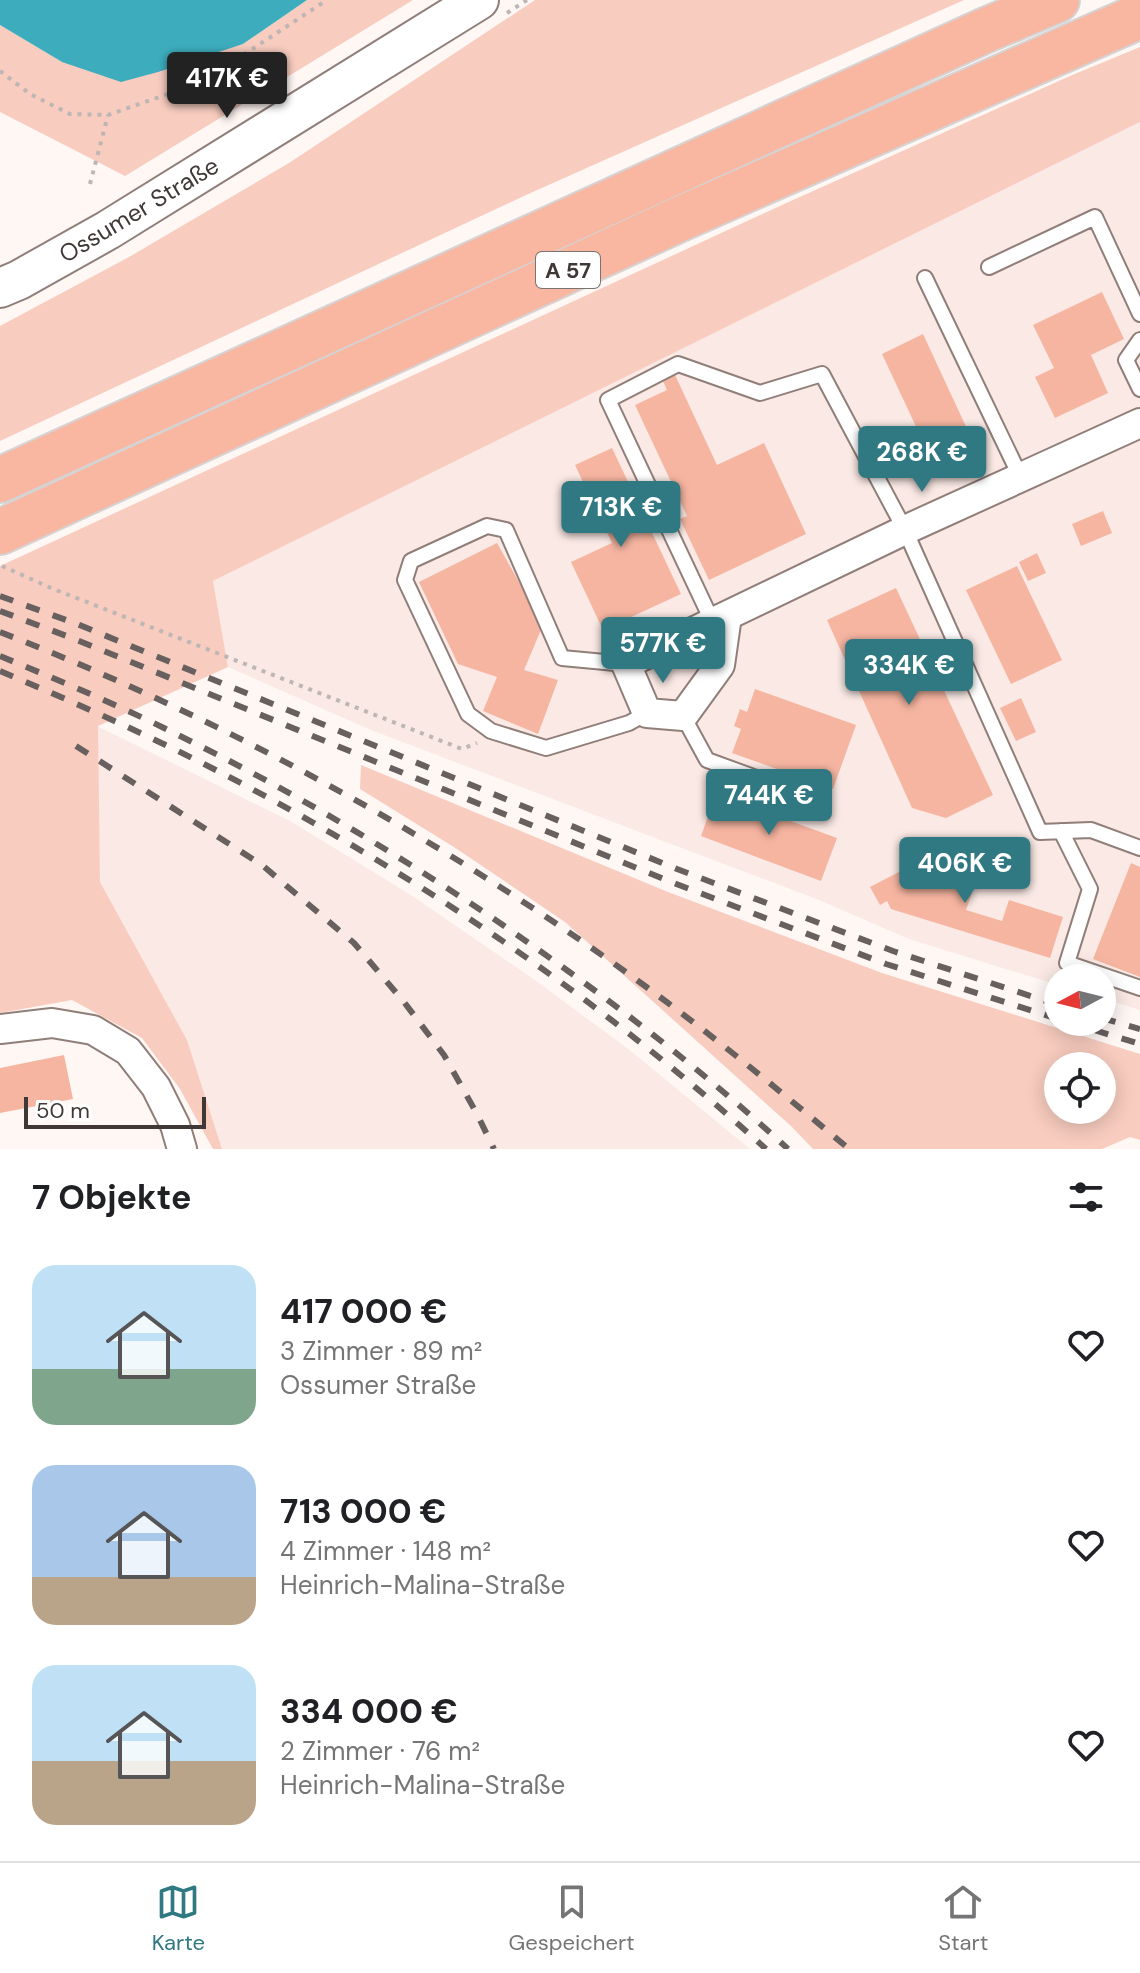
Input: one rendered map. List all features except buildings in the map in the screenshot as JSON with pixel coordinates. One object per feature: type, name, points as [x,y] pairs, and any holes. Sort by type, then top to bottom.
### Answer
[{"type":"highway","name":"A 57","points":[[0,480],[1057,0]]},
{"type":"highway","name":"A 57","points":[[0,532],[682,218],[1140,16]]},
{"type":"main road","name":"Ossumer Straße","points":[[0,288],[108,230],[479,0]]},
{"type":"street","points":[[720,620],[720,665],[683,716],[647,713],[626,664],[905,530],[1140,423]]},
{"type":"street","points":[[0,1029],[52,1023],[93,1030],[128,1051],[156,1087],[175,1125],[182,1149]]},
{"type":"lane","points":[[989,267],[1095,217],[1140,314]]},
{"type":"lane","points":[[925,278],[1021,478]]},
{"type":"lane","points":[[1140,340],[1126,360],[1140,389]]},
{"type":"lane","points":[[720,620],[608,400],[678,364],[760,393],[822,374],[905,530],[1040,832],[1091,830],[1140,848]]},
{"type":"lane","points":[[626,664],[562,658],[506,530],[487,526],[411,561],[405,580],[468,714],[491,731],[546,748],[629,723],[647,713]]},
{"type":"lane","points":[[683,716],[707,760],[792,791]]},
{"type":"lane","points":[[1061,831],[1090,889],[1067,963],[1140,988]]},
{"type":"path","points":[[0,71],[30,94],[70,114],[108,115],[202,82],[327,0]]},
{"type":"path","points":[[90,184],[108,115]]},
{"type":"path","points":[[0,565],[51,588],[462,749],[487,740],[491,731]]},
{"type":"shaded area","points":[[307,0],[413,0],[125,176],[0,112],[0,25],[62,62],[243,44]]},
{"type":"shaded area","points":[[535,0],[964,0],[526,195],[0,441],[0,326],[129,257],[289,163]]},
{"type":"shaded area","points":[[1140,47],[1140,122],[213,581],[228,667],[98,726],[100,882],[187,1040],[222,1149],[213,1149],[180,1089],[142,1038],[72,1000],[0,1013],[0,566],[782,205]]},
{"type":"shaded area","points":[[1140,122],[1140,1010],[1116,1002],[1116,964],[1044,964],[1044,981],[909,939],[819,900],[371,730],[228,667],[213,581]]},
{"type":"shaded area","points":[[97,726],[290,821],[411,895],[627,1048],[750,1149],[222,1149],[187,1040],[100,882]]},
{"type":"shaded area","points":[[361,765],[668,892],[882,973],[1044,1024],[1044,1036],[1083,1036],[1140,1054],[1140,1140],[1130,1137],[1102,1149],[813,1149],[565,922],[457,849],[360,789]]},
{"type":"water","points":[[0,0],[307,0],[243,44],[121,82],[62,62],[0,25]]},
{"type":"railway","points":[[0,596],[77,624],[677,869],[893,951],[1044,1000]]},
{"type":"railway","points":[[0,611],[671,882],[886,964],[1044,1015]]},
{"type":"railway","points":[[0,632],[87,667],[257,747],[421,838],[580,940],[656,994],[849,1149]]},
{"type":"railway","points":[[0,656],[108,702],[214,753],[338,821],[418,870],[573,974],[683,1058],[788,1149]]},
{"type":"railway","points":[[0,671],[190,757],[389,867],[584,999],[707,1097],[766,1149]]},
{"type":"railway","points":[[76,746],[262,865],[354,943],[444,1055],[494,1149]]},
{"type":"railway","points":[[1116,1022],[1140,1029]]},
{"type":"railway","points":[[1114,1036],[1140,1044]]}]
